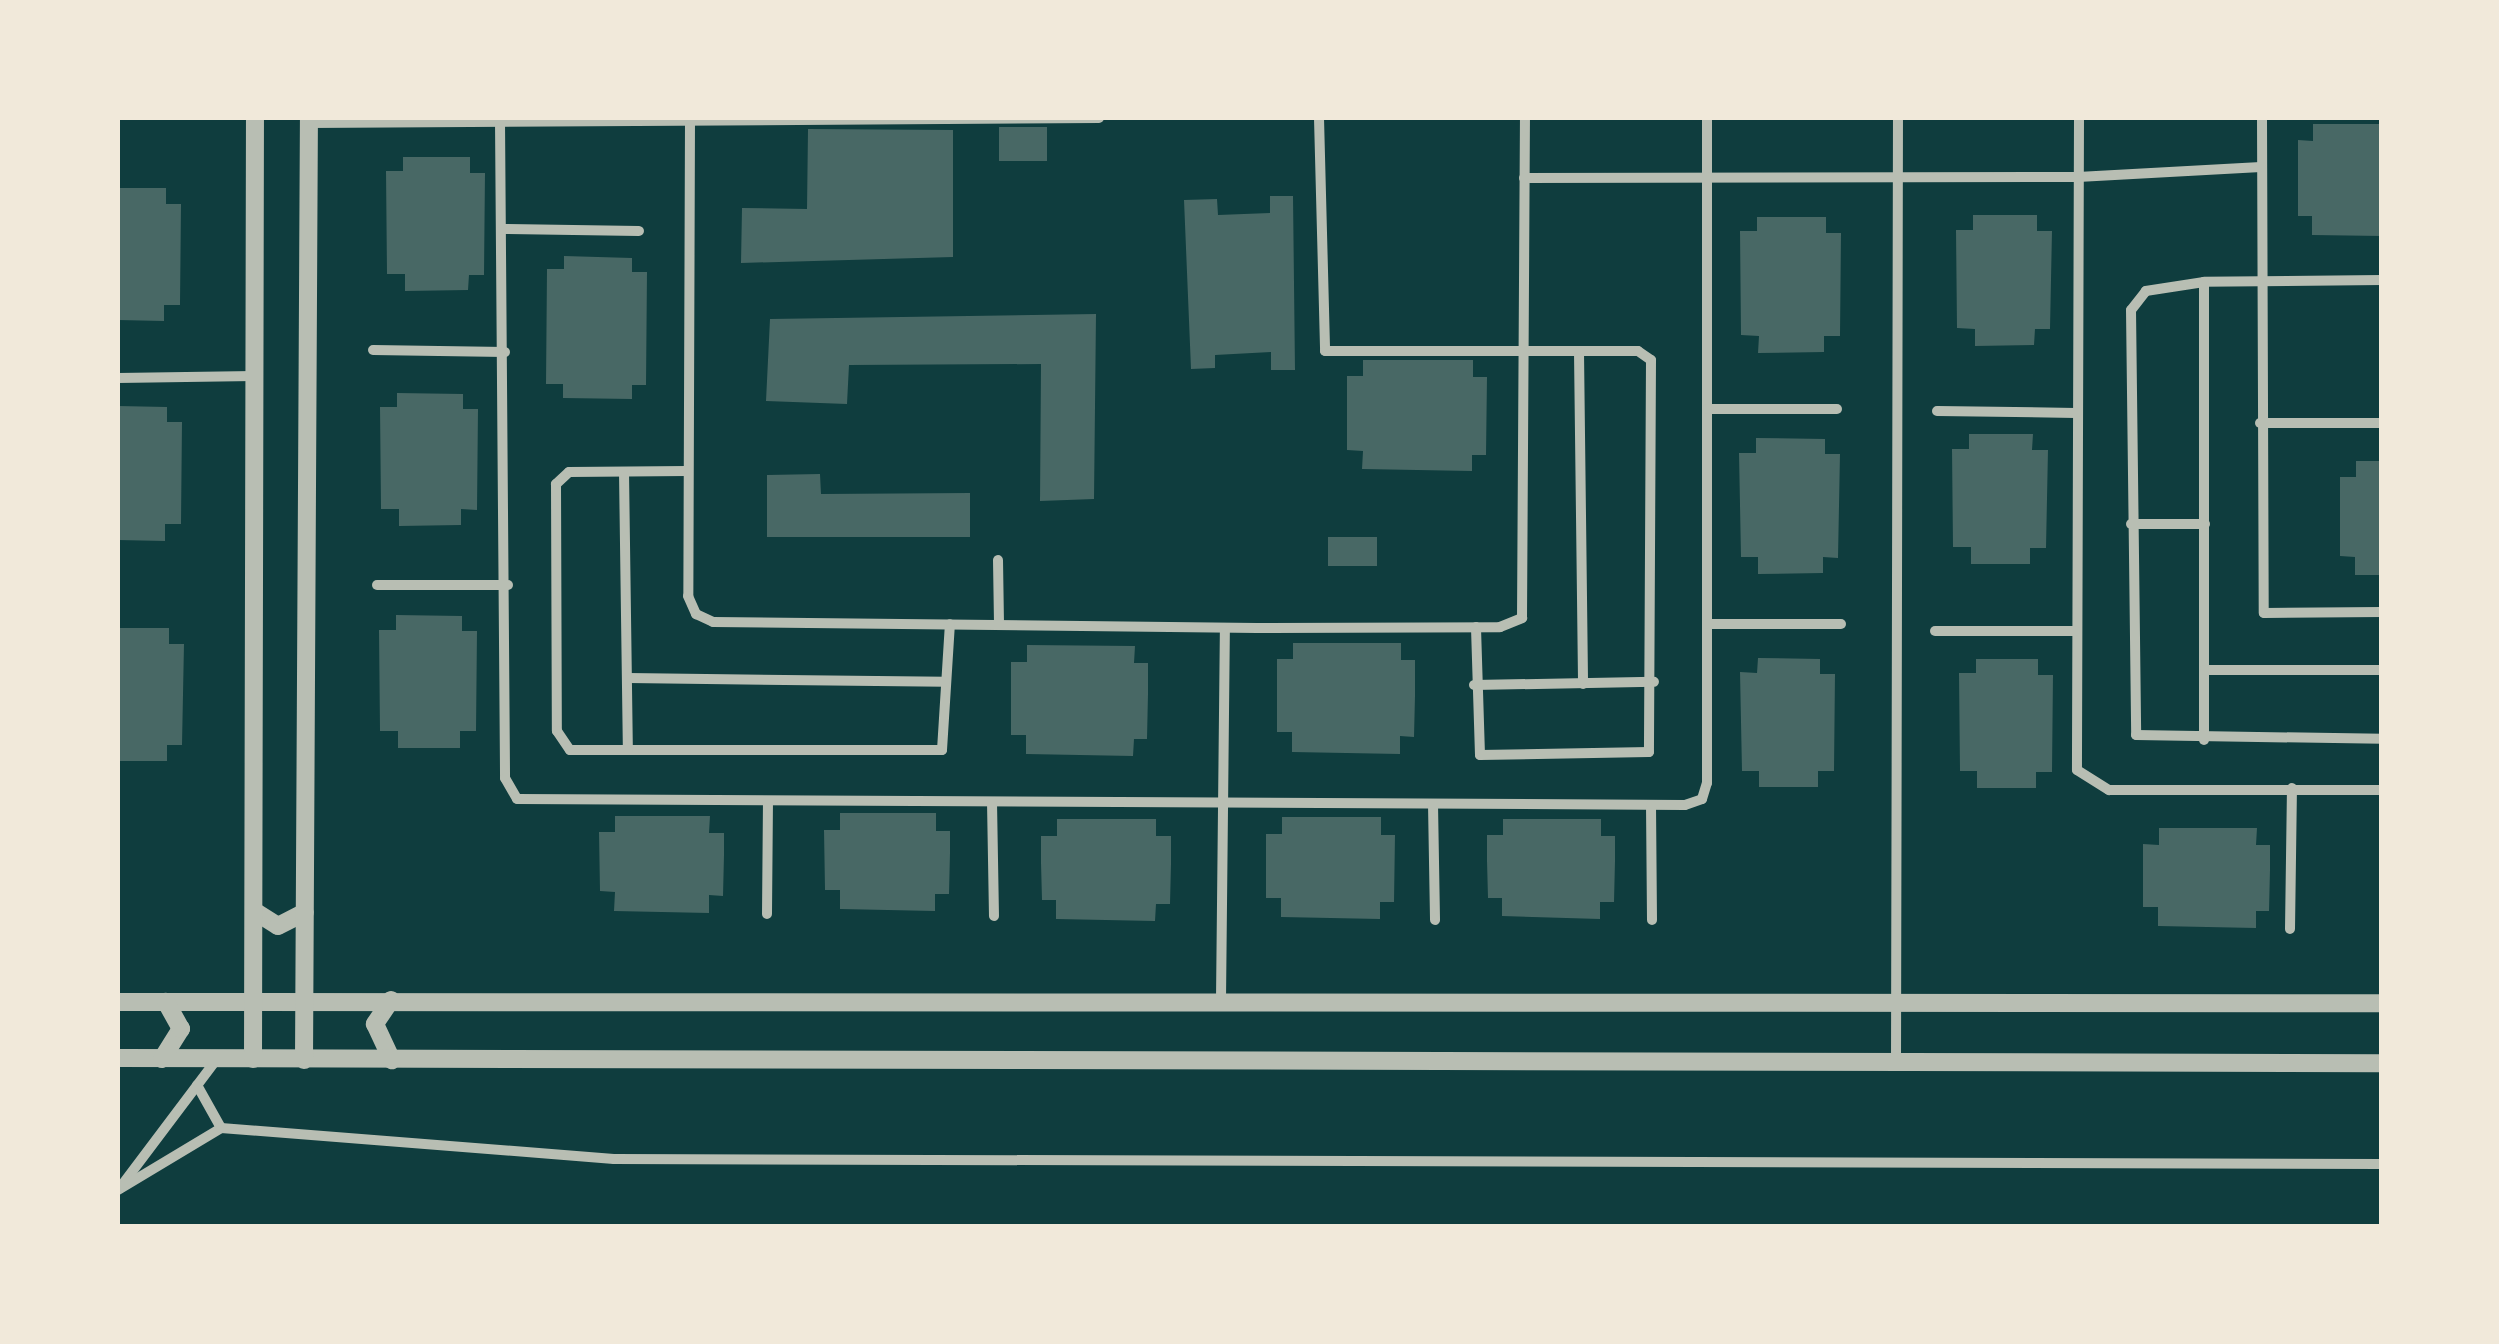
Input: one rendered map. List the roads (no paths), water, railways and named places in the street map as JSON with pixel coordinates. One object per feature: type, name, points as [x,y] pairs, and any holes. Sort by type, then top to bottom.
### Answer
[{"type":"street","points":[[254,1059],[255,118]]},
{"type":"street","points":[[304,1060],[310,120],[1099,118]]},
{"type":"street","points":[[1319,118],[1325,351],[1638,351],[1651,360],[1655,739],[1637,757],[1480,755],[1474,686],[1476,627]]},
{"type":"street","points":[[690,120],[688,596],[704,620],[1225,628],[1513,626],[1525,608],[1524,118]]},
{"type":"street","points":[[500,121],[511,795],[768,801],[1651,805],[1694,804],[1706,794],[1706,118]]},
{"type":"street","points":[[1896,1065],[1898,118]]},
{"type":"street","points":[[2078,118],[2075,631],[2082,778],[2108,790],[2382,790]]},
{"type":"street","points":[[2262,118],[2260,423],[2264,613],[2382,612]]},
{"type":"street","points":[[1524,178],[2078,177],[2261,166]]},
{"type":"street","points":[[503,229],[639,231]]},
{"type":"street","points":[[2382,280],[2262,276],[2204,282],[2134,298],[2131,524],[2136,736],[2382,740]]},
{"type":"street","points":[[2204,282],[2204,740]]},
{"type":"street","points":[[374,350],[505,352]]},
{"type":"street","points":[[1579,352],[1583,684]]},
{"type":"street","points":[[118,378],[254,376]]},
{"type":"street","points":[[1708,409],[1837,409]]},
{"type":"street","points":[[1937,410],[2076,413]]},
{"type":"street","points":[[2260,423],[2382,423]]},
{"type":"street","points":[[687,471],[570,472],[556,484],[556,732],[570,750],[928,754],[945,742],[950,624]]},
{"type":"street","points":[[624,472],[628,750]]},
{"type":"street","points":[[2131,524],[2206,524]]},
{"type":"street","points":[[998,560],[999,624]]},
{"type":"street","points":[[377,585],[508,585]]},
{"type":"street","points":[[1708,624],[1840,624]]},
{"type":"street","points":[[1221,1000],[1220,803],[1225,628]]},
{"type":"street","points":[[1935,631],[2075,631]]},
{"type":"street","points":[[2204,670],[2382,670]]},
{"type":"street","points":[[628,678],[945,682]]},
{"type":"street","points":[[1474,686],[1654,682]]},
{"type":"street","points":[[2290,930],[2292,788]]},
{"type":"street","points":[[767,914],[768,801]]},
{"type":"street","points":[[992,802],[994,916]]},
{"type":"street","points":[[1433,804],[1436,920]]},
{"type":"street","points":[[1651,805],[1652,920]]},
{"type":"street","points":[[254,911],[278,926],[305,912]]},
{"type":"street","points":[[391,1000],[375,1024],[392,1060]]},
{"type":"street","points":[[118,1002],[1221,1000],[1897,1008],[2382,1003]]},
{"type":"street","points":[[162,1058],[182,1029],[166,1002]]},
{"type":"street","points":[[118,1058],[1896,1065],[2382,1063]]},
{"type":"street","points":[[118,1190],[216,1059]]},
{"type":"street","points":[[196,1086],[222,1128]]},
{"type":"street","points":[[118,1190],[222,1128],[614,1159],[2382,1164]]}]
